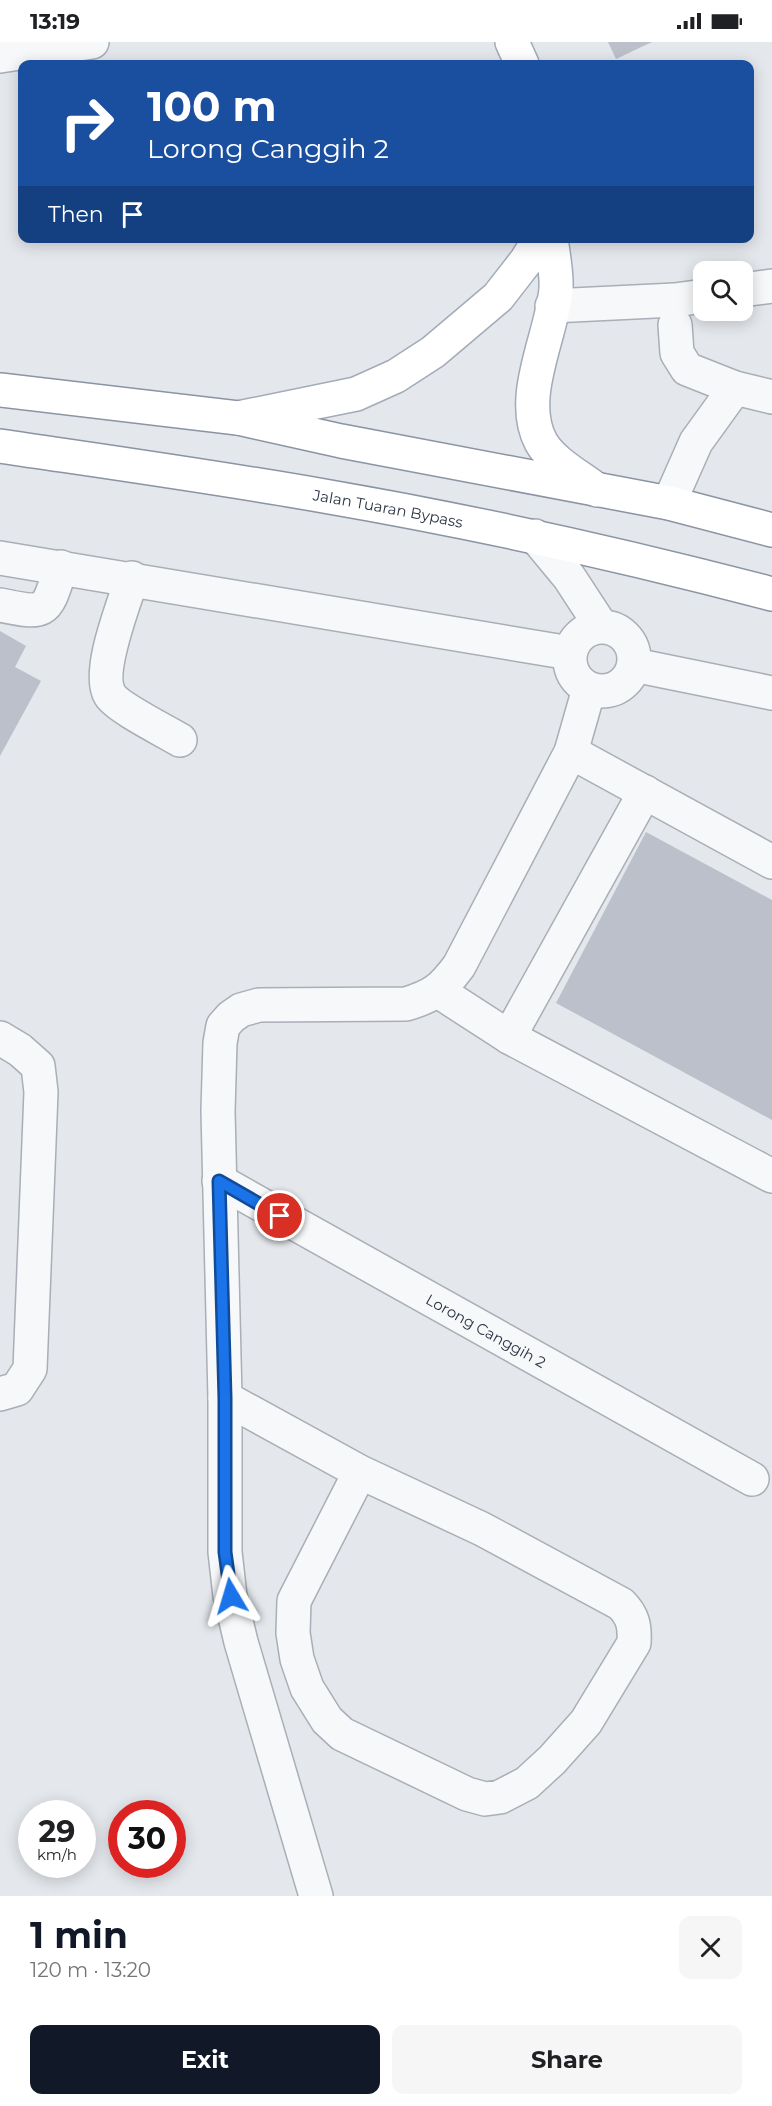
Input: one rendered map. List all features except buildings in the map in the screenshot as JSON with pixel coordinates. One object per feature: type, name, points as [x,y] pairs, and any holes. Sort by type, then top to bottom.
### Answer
[{"type":"main road","points":[[512,42],[520,60]]},
{"type":"main road","points":[[238,418],[356,394],[396,376],[434,352],[498,297],[537,243]]},
{"type":"main road","points":[[551,243],[556,289],[534,392],[532,412],[542,444],[553,456],[597,490]]},
{"type":"main road","points":[[0,390],[238,418],[341,441],[669,503],[772,530]]},
{"type":"main road","name":"Jalan Tuaran Bypass","points":[[0,446],[323,496],[535,536],[772,594]]},
{"type":"street","points":[[0,56],[92,42]]},
{"type":"street","points":[[753,289],[772,286]]},
{"type":"street","points":[[552,306],[693,298]]},
{"type":"street","points":[[675,325],[677,353],[687,369],[735,388],[772,397]]},
{"type":"street","points":[[669,503],[696,442],[735,388]]},
{"type":"street","points":[[535,536],[569,577],[601,626]]},
{"type":"street","points":[[0,558],[132,578],[570,653]]},
{"type":"street","points":[[0,605],[29,611],[42,609],[50,601],[62,567]]},
{"type":"street","points":[[132,578],[106,662],[106,680],[110,695],[122,705],[180,740]]},
{"type":"street","points":[[610,627],[627,638],[632,646],[634,665],[631,674],[617,688],[608,691],[589,689],[573,674],[570,653],[581,634],[590,628],[610,627]]},
{"type":"street","points":[[634,665],[772,693]]},
{"type":"street","points":[[316,1896],[242,1642],[231,1596],[225,1552],[225,1398],[218,1111],[220,1043],[224,1026],[231,1017],[242,1010],[259,1005],[406,1004],[426,998],[438,991],[459,966],[571,752],[589,689]]},
{"type":"street","points":[[571,752],[772,862]]},
{"type":"street","points":[[509,1037],[645,792]]},
{"type":"street","points":[[438,991],[509,1037],[772,1176]]},
{"type":"street","points":[[0,1038],[20,1050],[38,1066],[41,1092],[30,1369],[17,1389],[0,1394]]},
{"type":"street","name":"Lorong Canggih 2","points":[[219,1181],[752,1479]]},
{"type":"street","points":[[225,1398],[360,1472],[482,1529],[621,1604],[631,1614],[634,1643],[586,1722],[569,1743],[527,1783],[500,1797],[485,1799],[467,1794],[342,1734],[327,1720],[307,1688],[297,1659],[293,1633],[294,1600],[360,1472]]},
{"type":"route","points":[[231,1596],[225,1552],[225,1398],[219,1181],[280,1216]]}]
